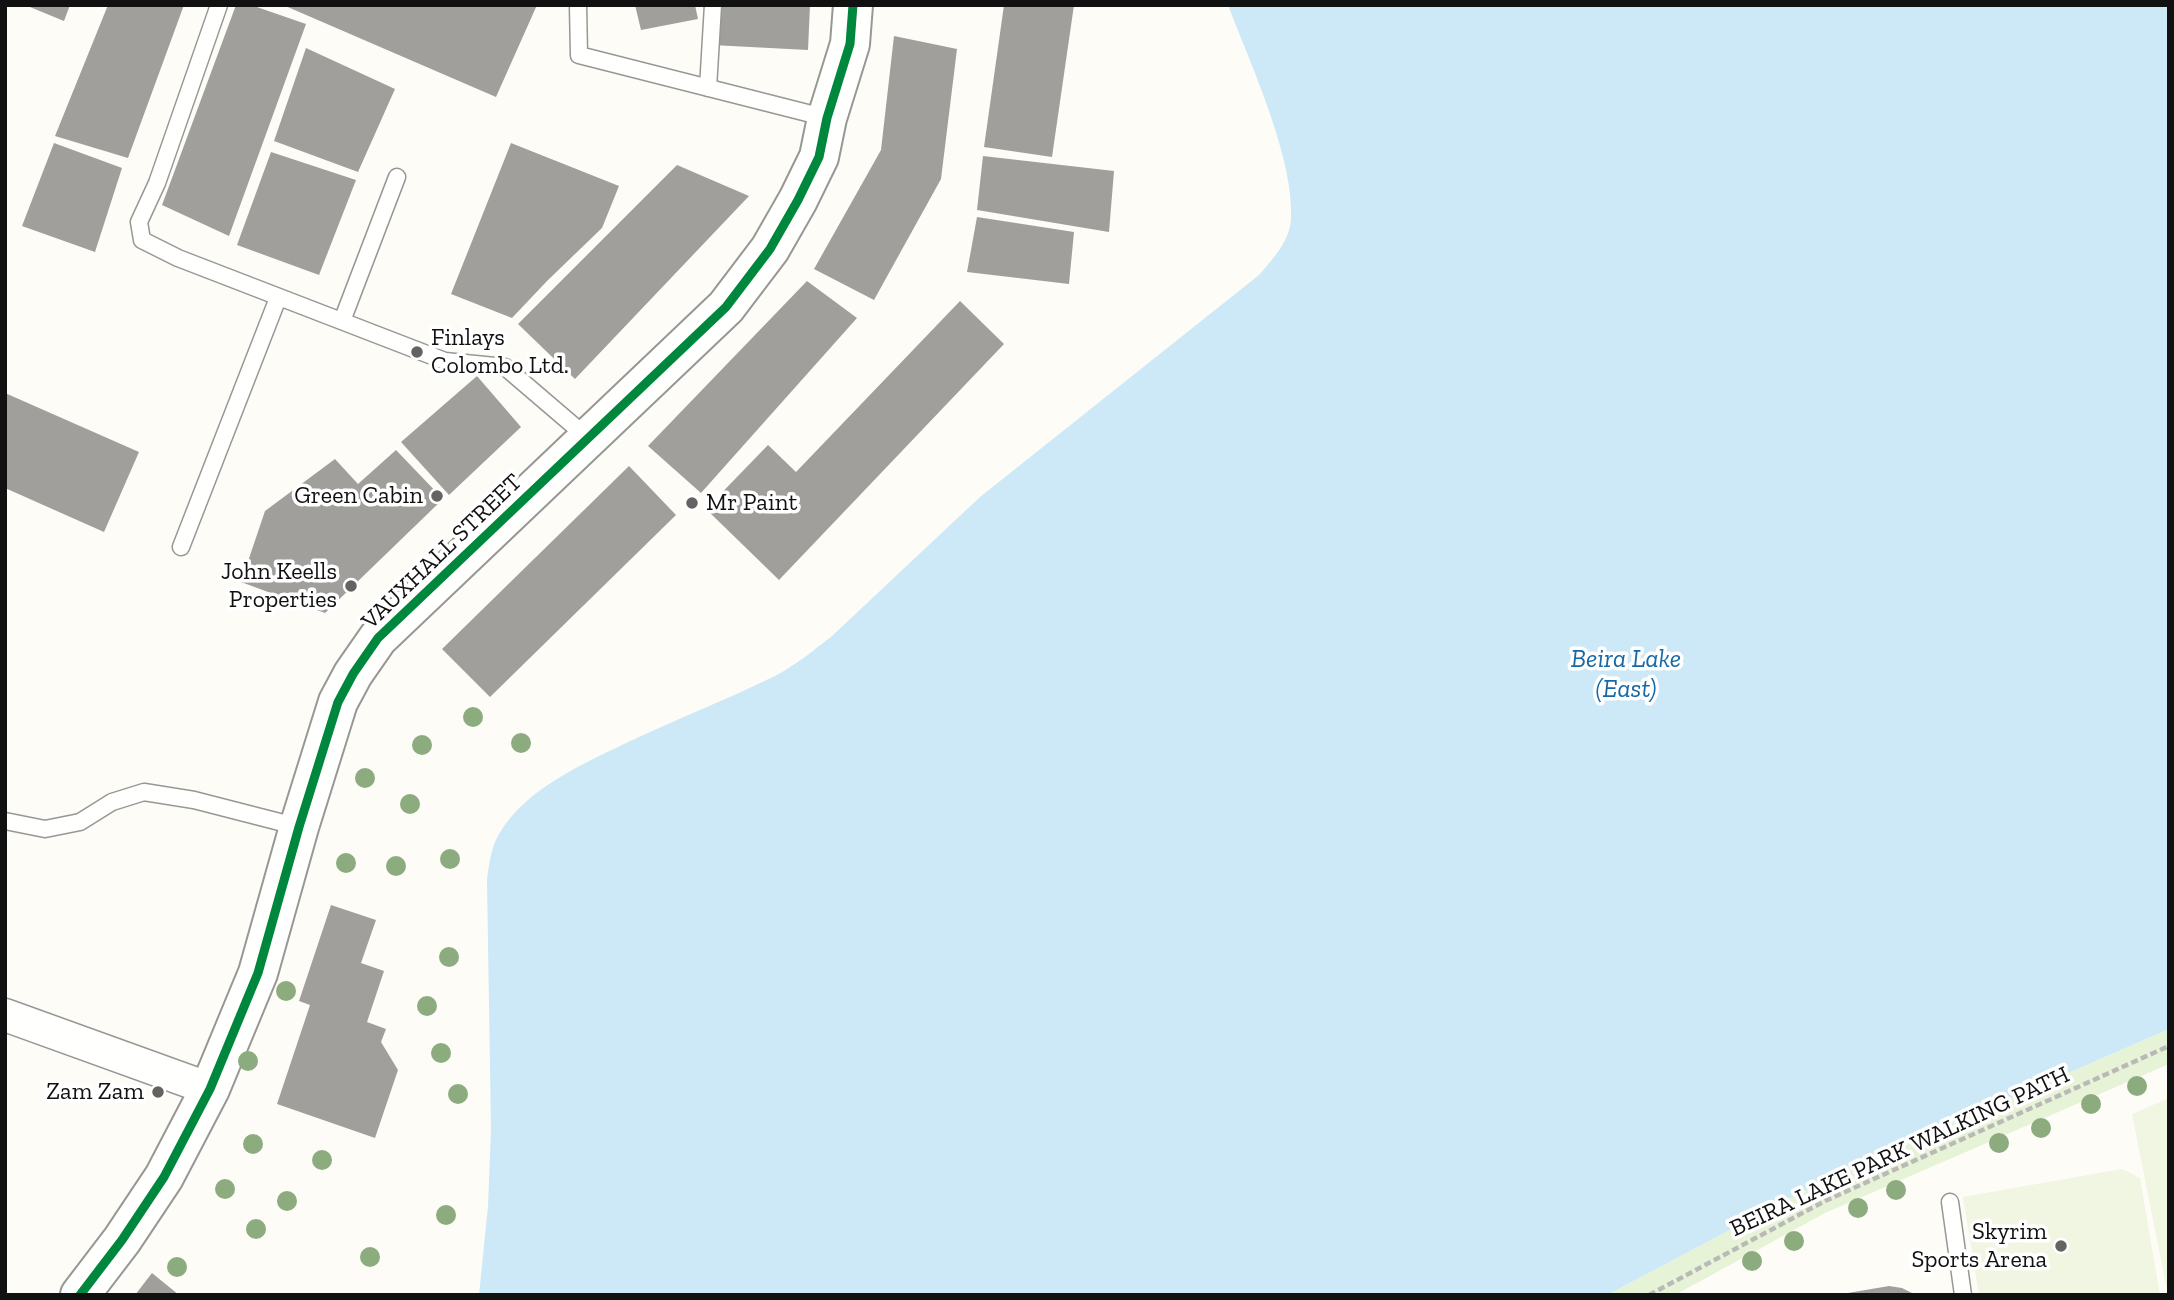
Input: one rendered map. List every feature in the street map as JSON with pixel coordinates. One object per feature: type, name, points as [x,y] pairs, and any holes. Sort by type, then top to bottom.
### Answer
[{"type":"street","name":"VAUXHALL STREET","points":[[80,1295],[122,1240],[164,1177],[211,1090],[258,974],[299,827],[338,702],[365,654],[378,638],[726,307],[770,249],[819,157],[827,118],[850,44],[853,5]]},
{"type":"street","points":[[5,1015],[211,1090]]},
{"type":"lane","points":[[219,5],[157,183],[139,222],[142,240],[178,258],[278,298],[445,361],[505,368],[589,438]]},
{"type":"lane","points":[[578,5],[579,55],[827,118]]},
{"type":"lane","points":[[708,88],[713,5]]},
{"type":"lane","points":[[342,321],[397,177]]},
{"type":"lane","points":[[181,547],[278,298]]},
{"type":"lane","points":[[5,821],[45,829],[80,822],[112,802],[144,792],[194,800],[299,827]]},
{"type":"lane","points":[[1950,1202],[1963,1295]]},
{"type":"green space","points":[[2169,1029],[2169,1064],[1825,1213],[1675,1295],[1607,1295],[1832,1176]]},
{"type":"green space","points":[[2169,1098],[2169,1295],[2168,1295],[2132,1114]]},
{"type":"green space","name":"Skyrim Sports Arena","points":[[2122,1169],[2140,1178],[2160,1295],[1979,1295],[1963,1197]]},
{"type":"water","name":"Beira Lake (East)","points":[[1228,5],[2169,5],[2169,1029],[1832,1176],[1607,1295],[479,1295],[488,1206],[491,1130],[487,880],[492,850],[499,834],[524,804],[572,770],[775,676],[805,657],[832,636],[980,497],[1259,275],[1270,263],[1280,250],[1290,228],[1290,196],[1286,169],[1259,82]]},
{"type":"building","points":[[25,5],[70,5],[64,21]]},
{"type":"building","points":[[108,5],[184,5],[128,158],[55,136]]},
{"type":"building","points":[[236,5],[251,5],[306,24],[229,236],[162,205]]},
{"type":"building","points":[[283,5],[537,5],[496,97]]},
{"type":"building","points":[[635,5],[695,5],[698,19],[641,30]]},
{"type":"building","points":[[715,5],[810,5],[808,50],[712,45]]},
{"type":"building","points":[[1004,5],[1074,5],[1052,157],[984,147]]},
{"type":"building","points":[[894,36],[957,49],[941,179],[874,300],[814,269],[881,150]]},
{"type":"building","points":[[306,48],[395,89],[358,172],[274,141]]},
{"type":"building","points":[[54,143],[122,168],[95,252],[22,226]]},
{"type":"building","points":[[511,143],[619,186],[602,228],[512,318],[451,294]]},
{"type":"building","points":[[271,152],[356,180],[319,275],[237,245]]},
{"type":"building","points":[[983,156],[1114,171],[1109,232],[977,210]]},
{"type":"building","points":[[677,165],[749,196],[575,379],[518,324]]},
{"type":"building","points":[[977,217],[1074,232],[1069,284],[967,272]]},
{"type":"building","points":[[807,281],[857,318],[701,493],[648,446]]},
{"type":"building","points":[[960,301],[1004,344],[779,580],[706,509],[768,445],[796,472]]},
{"type":"building","points":[[477,376],[521,427],[449,495],[401,442]]},
{"type":"building","points":[[5,393],[139,452],[104,532],[5,488]]},
{"type":"building","points":[[396,450],[443,499],[325,613],[241,582],[265,511],[335,459],[358,484]]},
{"type":"building","points":[[629,466],[676,515],[490,697],[442,649]]},
{"type":"building","points":[[331,905],[376,920],[361,963],[384,971],[367,1022],[386,1029],[381,1042],[398,1070],[375,1138],[277,1104],[310,1005],[299,1001]]},
{"type":"building","points":[[152,1273],[179,1295],[135,1295]]},
{"type":"building","points":[[1889,1286],[1902,1288],[1916,1295],[1836,1295]]},
{"type":"cycle path","points":[[80,1295],[122,1240],[164,1177],[210,1089],[258,973],[338,702],[353,674],[378,638],[726,307],[770,249],[819,157],[827,118],[850,44],[853,5]]},
{"type":"place","name":"Finlays Colombo Ltd.","points":[[417,352]]},
{"type":"place","name":"Green Cabin","points":[[437,496]]},
{"type":"place","name":"Mr Paint","points":[[692,503]]},
{"type":"place","name":"John Keells Properties","points":[[351,586]]},
{"type":"place","name":"Zam Zam","points":[[158,1092]]},
{"type":"place","name":"Skyrim Sports Arena","points":[[2061,1246]]}]
